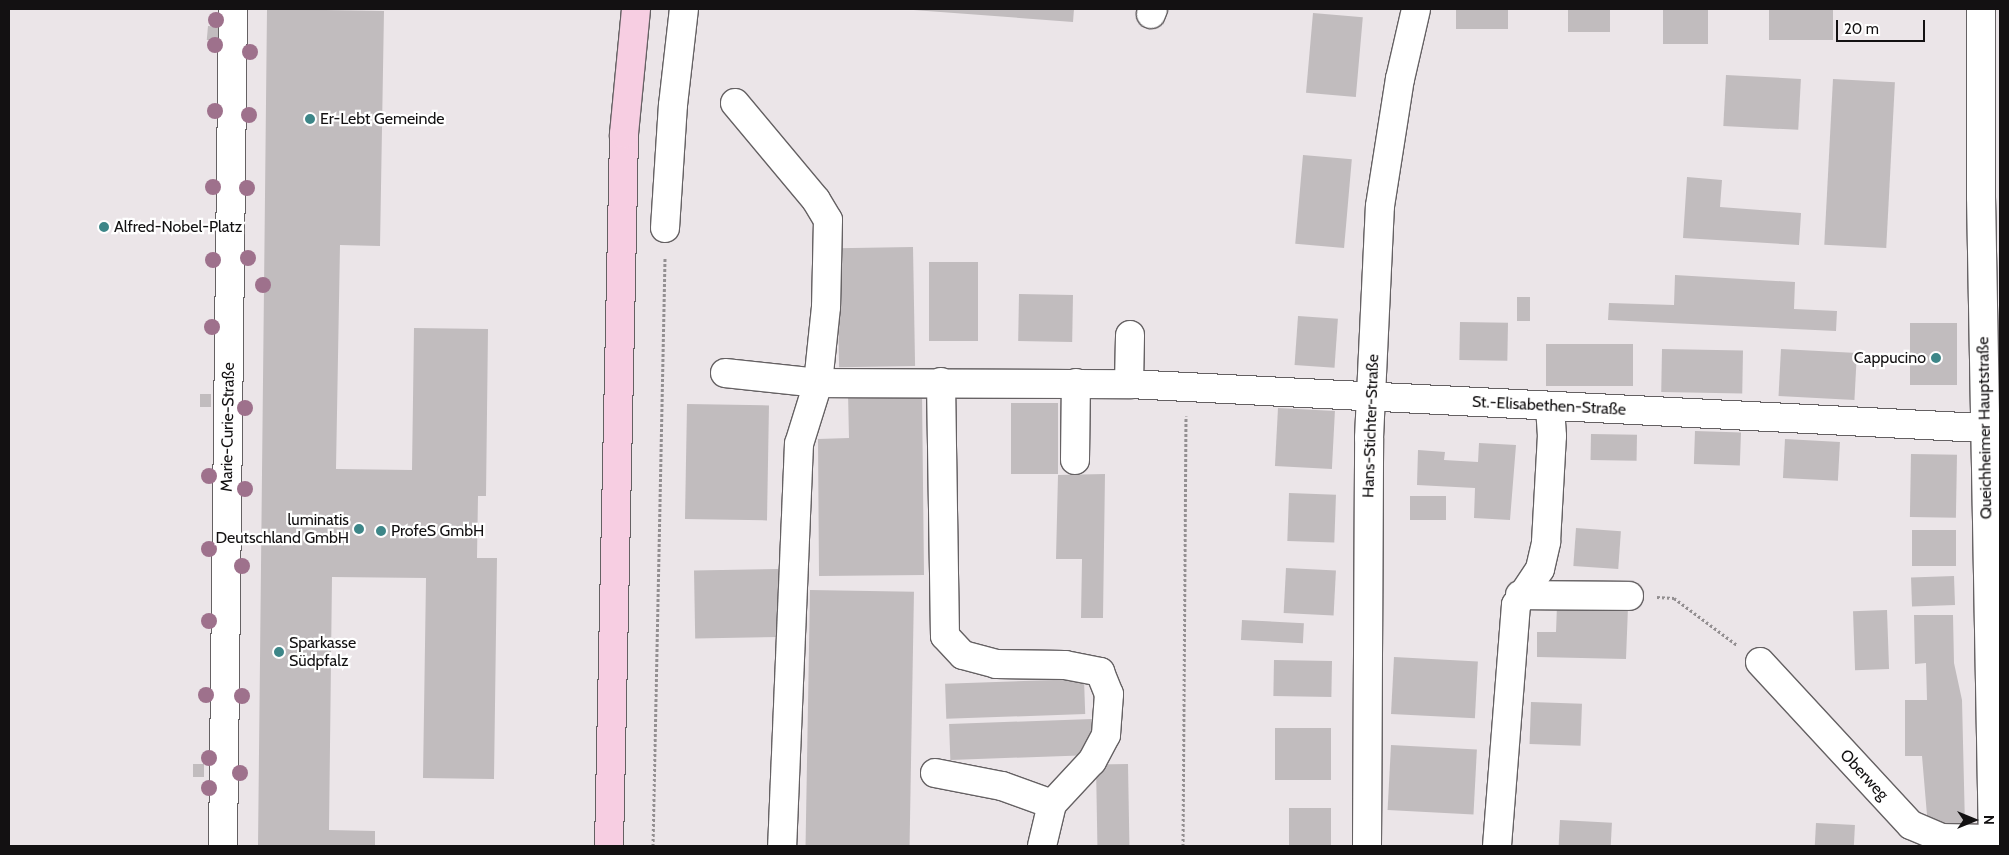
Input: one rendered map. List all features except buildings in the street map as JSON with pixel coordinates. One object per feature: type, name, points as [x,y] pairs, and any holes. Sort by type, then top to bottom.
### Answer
[{"type":"main road","points":[[609,846],[624,134],[636,9]]},
{"type":"street","name":"Marie-Curie-Straße","points":[[222,846],[234,9]]},
{"type":"street","points":[[665,228],[673,105],[684,9]]},
{"type":"street","name":"Hans-Stichter-Straße","points":[[1367,846],[1364,824],[1372,397],[1380,206],[1398,88],[1416,9]]},
{"type":"street","name":"Queichheimer Hauptstraße","points":[[1981,9],[1991,172],[1984,428],[1992,843]]},
{"type":"street","points":[[735,103],[816,200],[828,220],[826,306],[818,383],[799,444],[782,846]]},
{"type":"street","points":[[1121,384],[1130,335]]},
{"type":"street","name":"St.-Elisabethen-Straße","points":[[725,373],[818,383],[1121,384],[1984,428]]},
{"type":"street","points":[[941,382],[945,636],[962,655],[996,664],[1065,665],[1100,672],[1109,694],[1106,735],[1092,761],[1052,804],[1042,846]]},
{"type":"street","points":[[1074,460],[1076,384]]},
{"type":"street","points":[[1497,846],[1514,620],[1520,595],[1540,569],[1546,542],[1552,436],[1550,406]]},
{"type":"street","points":[[1520,595],[1628,596]]},
{"type":"street","name":"Oberweg","points":[[1760,662],[1911,825],[1941,838],[1992,843]]},
{"type":"street","points":[[935,773],[1002,786],[1052,804]]},
{"type":"path","points":[[653,846],[665,228]]},
{"type":"path","points":[[1183,846],[1186,387]]},
{"type":"path","points":[[1628,596],[1674,598],[1760,662]]},
{"type":"place","name":"Er-Lebt Gemeinde","points":[[310,119]]},
{"type":"place","name":"Alfred-Nobel-Platz","points":[[104,227]]},
{"type":"place","name":"Cappucino","points":[[1936,358]]},
{"type":"place","name":"luminatis Deutschland GmbH","points":[[359,529]]},
{"type":"place","name":"ProfeS GmbH","points":[[381,531]]},
{"type":"place","name":"Sparkasse Südpfalz","points":[[279,652]]}]
